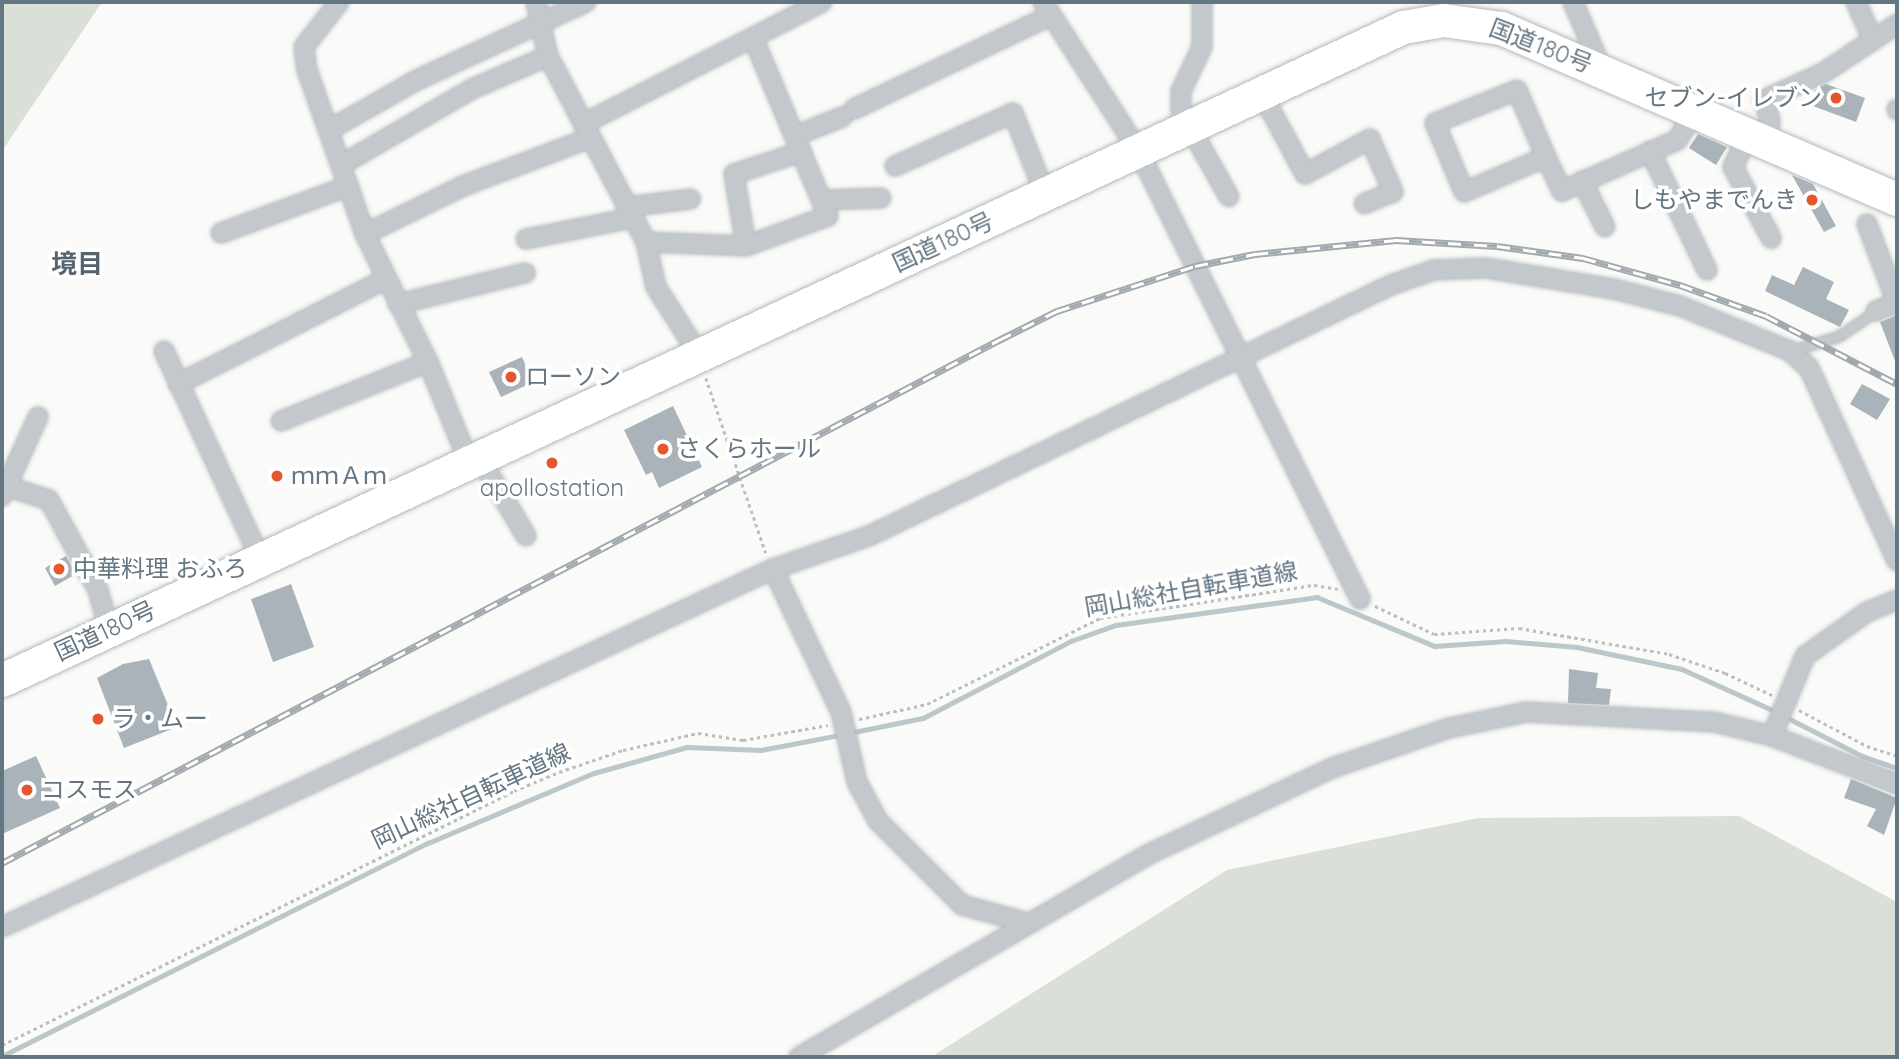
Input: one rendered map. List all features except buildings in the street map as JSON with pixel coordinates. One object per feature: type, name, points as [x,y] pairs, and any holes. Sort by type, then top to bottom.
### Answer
[{"type":"highway","name":"国道180号","points":[[2,680],[1261,92],[1403,27],[1448,11],[1501,28],[1602,70],[1897,199]]},
{"type":"street","points":[[339,2],[304,47],[307,70],[365,234],[386,279],[473,458],[526,536]]},
{"type":"street","points":[[536,2],[548,56],[646,242],[656,287],[698,353]]},
{"type":"street","points":[[329,130],[417,80],[586,2]]},
{"type":"street","points":[[365,234],[463,186],[587,131],[822,2]]},
{"type":"street","points":[[1202,2],[1202,47],[1181,91],[1181,111],[1229,197]]},
{"type":"street","points":[[1573,2],[1602,70]]},
{"type":"street","points":[[1856,2],[1873,40]]},
{"type":"street","points":[[746,246],[734,174],[798,144],[848,113],[1046,9],[1139,150],[1360,599]]},
{"type":"street","points":[[1770,238],[1733,167],[1759,138],[1770,120],[1764,100],[1823,73],[1897,24]]},
{"type":"street","points":[[646,242],[746,246],[828,216],[753,38]]},
{"type":"street","points":[[341,165],[472,89],[548,56]]},
{"type":"street","points":[[1546,157],[1464,192],[1435,123],[1517,90],[1562,191],[1677,139],[1696,111]]},
{"type":"street","points":[[1261,92],[1305,174],[1370,139],[1393,192],[1364,204]]},
{"type":"street","points":[[895,166],[1013,113],[1045,194]]},
{"type":"street","points":[[1650,151],[1707,270]]},
{"type":"street","points":[[1582,181],[1605,227]]},
{"type":"street","points":[[221,233],[348,186]]},
{"type":"street","points":[[822,200],[881,198]]},
{"type":"street","points":[[526,239],[691,199]]},
{"type":"street","points":[[1867,224],[1897,303],[1876,312]]},
{"type":"street","points":[[2,927],[773,569],[869,536],[1413,275],[1461,267],[1614,289],[1680,306],[1790,351],[1809,368],[1897,561]]},
{"type":"street","points":[[398,304],[525,273]]},
{"type":"street","points":[[178,384],[386,279]]},
{"type":"street","points":[[164,351],[260,558]]},
{"type":"street","points":[[281,421],[428,362]]},
{"type":"street","points":[[38,417],[4,491],[49,500],[98,590],[109,629]]},
{"type":"street","points":[[773,569],[844,722],[847,747],[857,782],[878,821],[962,905],[1024,922]]},
{"type":"street","points":[[1772,736],[1805,656],[1867,612],[1897,600]]},
{"type":"street","points":[[799,1057],[1024,922],[1147,855],[1281,790],[1449,728],[1527,712],[1714,722],[1772,736],[1897,785]]},
{"type":"lane","points":[[1790,351],[1839,336],[1876,312]]},
{"type":"path","points":[[698,353],[773,569]]},
{"type":"path","name":"岡山総社自転車道線","points":[[2,1045],[514,791],[559,772],[623,750],[698,733],[743,740],[927,704],[1100,618],[1314,585],[1343,590],[1434,634],[1519,628],[1669,654],[1726,673],[1867,746],[1897,756]]},
{"type":"shaded area","points":[[2,2],[102,2],[2,151]]},
{"type":"shaded area","points":[[1739,816],[1897,902],[1897,1057],[931,1057],[1227,870],[1478,818]]},
{"type":"waterway","points":[[849,733],[923,718],[1071,641],[1116,625],[1317,597],[1435,646],[1506,641],[1577,647],[1682,669],[1777,712]]},
{"type":"waterway","points":[[1784,716],[1862,756],[1897,768]]},
{"type":"waterway","points":[[2,1056],[428,843],[594,773],[687,747],[761,750],[840,735]]},
{"type":"railway","points":[[2,863],[999,340],[1057,311],[1195,266],[1255,254],[1396,240],[1497,246],[1583,258],[1680,285],[1766,316],[1897,384]]},
{"type":"place","name":"セブン-イレブン","points":[[1836,98]]},
{"type":"place","name":"しもやまでんき","points":[[1812,200]]},
{"type":"place","name":"ローソン","points":[[511,377]]},
{"type":"place","name":"さくらホール","points":[[663,449]]},
{"type":"place","name":"apollostation","points":[[552,463]]},
{"type":"place","name":"ｍｍＡｍ","points":[[277,476]]},
{"type":"place","name":"中華料理 おふろ","points":[[59,569]]},
{"type":"place","name":"ラ・ムー","points":[[98,719]]},
{"type":"place","name":"コスモス","points":[[27,790]]},
{"type":"district","name":"境目","points":[[77,264]]}]
